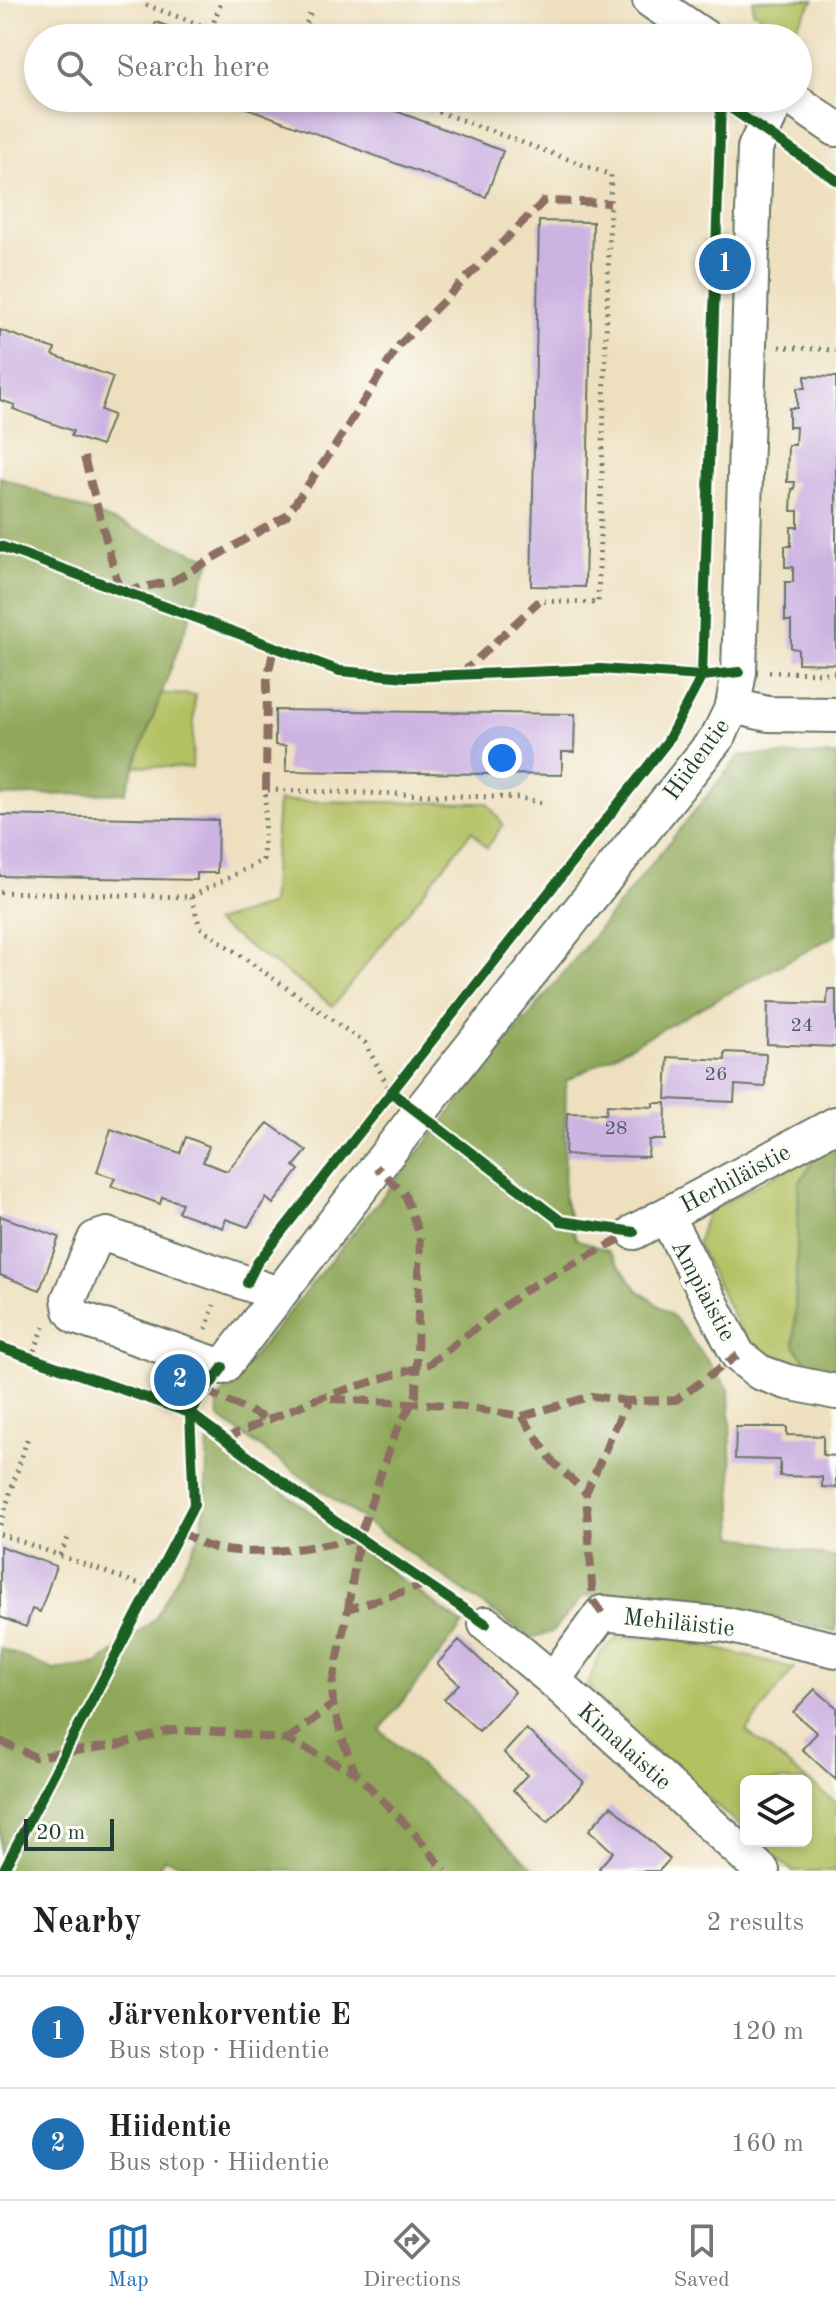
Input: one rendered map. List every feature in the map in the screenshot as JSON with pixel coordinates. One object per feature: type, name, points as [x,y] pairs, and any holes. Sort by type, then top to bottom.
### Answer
[{"type":"street","points":[[650,0],[685,24]]},
{"type":"street","name":"Hiidentie","points":[[278,1294],[107,1235],[95,1239],[90,1247],[69,1299],[76,1317],[223,1367],[418,1114],[719,735],[733,706],[739,672],[755,148],[772,112]]},
{"type":"street","points":[[811,112],[836,129]]},
{"type":"street","points":[[733,706],[768,714],[836,715]]},
{"type":"street","name":"Herhiläistie","points":[[634,1232],[836,1124]]},
{"type":"street","name":"Ampiaistie","points":[[666,1216],[738,1355],[759,1372],[787,1382],[836,1392]]},
{"type":"street","name":"Mehiläistie","points":[[553,1680],[602,1613],[727,1625],[836,1650]]},
{"type":"street","name":"Kimalaistie","points":[[486,1624],[553,1680],[762,1871]]},
{"type":"path","points":[[213,24],[222,0]]},
{"type":"path","points":[[146,5],[197,24]]},
{"type":"path","points":[[306,24],[311,11]]},
{"type":"path","points":[[439,112],[611,175],[598,603],[539,601]]},
{"type":"path","points":[[750,346],[836,350]]},
{"type":"path","points":[[739,672],[836,673]]},
{"type":"path","points":[[0,892],[191,897],[263,860],[266,790],[522,798],[541,803]]},
{"type":"path","points":[[191,897],[200,927],[365,1043],[391,1092],[418,1114]]},
{"type":"path","points":[[383,1103],[401,1080]]},
{"type":"path","points":[[196,1358],[224,1275]]},
{"type":"path","points":[[21,1354],[44,1363]]},
{"type":"path","points":[[0,1525],[29,1434]]},
{"type":"path","points":[[0,1534],[150,1588]]},
{"type":"path","points":[[60,1555],[69,1536]]},
{"type":"path","points":[[143,1602],[156,1577]]},
{"type":"green space","points":[[753,0],[814,0],[798,24],[773,24],[753,11]]},
{"type":"green space","points":[[0,477],[211,559],[125,793],[0,796]]},
{"type":"green space","points":[[70,690],[195,695],[192,768],[67,763]]},
{"type":"green space","points":[[740,755],[836,755],[836,935],[566,1081],[564,1198],[576,1239],[608,1251],[638,1290],[674,1317],[729,1389],[734,1536],[836,1558],[836,1631],[691,1600],[627,1592],[584,1596],[552,1632],[530,1638],[219,1418],[217,1401]]},
{"type":"green space","points":[[278,801],[487,803],[503,824],[487,848],[472,831],[333,1006],[214,922],[271,905]]},
{"type":"green space","points":[[836,1142],[836,1372],[811,1369],[794,1345],[799,1183],[821,1150]]},
{"type":"green space","points":[[821,1150],[799,1183],[794,1345],[811,1369],[757,1348],[743,1335],[697,1244],[707,1212]]},
{"type":"green space","points":[[208,1436],[463,1625],[380,1730],[537,1871],[214,1871],[164,1859],[156,1871],[0,1871],[0,1648],[54,1670],[98,1664],[155,1619],[199,1536],[205,1507]]},
{"type":"green space","points":[[617,1638],[673,1638],[794,1668],[746,1731],[801,1775],[740,1775],[740,1826],[612,1715],[588,1685],[599,1654]]},
{"type":"green space","points":[[812,1784],[836,1803],[836,1871],[792,1871],[764,1847],[812,1847]]},
{"type":"building","points":[[258,112],[399,112],[503,151],[486,197]]},
{"type":"building","points":[[539,221],[593,222],[585,587],[531,586]]},
{"type":"building","points":[[0,330],[55,349],[53,355],[113,377],[101,410],[113,415],[101,446],[71,436],[73,431],[13,409],[15,405],[0,400]]},
{"type":"building","points":[[805,376],[836,377],[836,664],[798,663],[798,649],[791,648],[791,621],[785,621],[785,582],[793,582],[793,567],[785,567],[785,546],[791,546],[791,527],[798,527],[798,511],[791,511],[795,482],[787,482],[788,445],[795,445],[796,427],[789,427],[789,408],[797,408],[797,388],[805,388]]},
{"type":"building","points":[[275,710],[575,714],[574,752],[562,752],[562,775],[286,771],[286,746],[275,745]]},
{"type":"building","points":[[0,815],[218,820],[217,873],[197,873],[197,880],[0,876]]},
{"type":"building","points":[[828,989],[836,989],[836,1047],[767,1044],[768,1002],[827,1004]]},
{"type":"building","points":[[725,1052],[766,1054],[765,1087],[735,1085],[734,1102],[666,1099],[668,1057],[725,1060]]},
{"type":"building","points":[[653,1103],[666,1103],[665,1140],[649,1140],[648,1157],[565,1155],[567,1113],[606,1114],[607,1105],[653,1107]]},
{"type":"building","points":[[268,1123],[307,1151],[294,1166],[299,1170],[273,1204],[266,1198],[248,1227],[226,1219],[223,1228],[178,1212],[182,1203],[162,1197],[160,1204],[111,1186],[115,1178],[97,1172],[111,1129],[180,1153],[186,1137],[209,1146],[203,1162],[227,1171]]},
{"type":"building","points":[[0,1216],[59,1237],[40,1290],[0,1275]]},
{"type":"building","points":[[736,1427],[787,1427],[787,1435],[823,1436],[823,1455],[836,1456],[836,1488],[822,1487],[822,1477],[780,1476],[780,1460],[735,1459]]},
{"type":"building","points":[[0,1546],[56,1566],[40,1612],[32,1609],[26,1627],[0,1617]]},
{"type":"building","points":[[459,1640],[515,1692],[479,1731],[444,1699],[459,1684],[437,1664]]},
{"type":"building","points":[[815,1689],[836,1707],[836,1780],[802,1749],[817,1733],[793,1712]]},
{"type":"building","points":[[526,1729],[584,1782],[548,1822],[513,1790],[527,1775],[504,1753]]},
{"type":"building","points":[[611,1806],[670,1859],[659,1871],[602,1871],[599,1868],[613,1852],[589,1830]]},
{"type":"marked path","points":[[84,457],[120,592],[173,581],[286,516],[400,344],[544,201],[610,203]]},
{"type":"marked path","points":[[460,675],[539,601]]},
{"type":"marked path","points":[[266,790],[267,680],[274,647]]},
{"type":"marked path","points":[[180,1531],[208,1546],[243,1552],[304,1548],[359,1538],[394,1436],[416,1395],[420,1236],[404,1193],[376,1167]]},
{"type":"marked path","points":[[224,1439],[316,1399],[429,1364],[528,1288],[630,1234]]},
{"type":"marked path","points":[[602,1613],[593,1601],[586,1493],[627,1401],[676,1400],[738,1355]]},
{"type":"marked path","points":[[206,1391],[269,1420]]},
{"type":"marked path","points":[[331,1399],[450,1405],[522,1416],[592,1396],[627,1401]]},
{"type":"marked path","points":[[522,1416],[553,1462],[586,1493]]},
{"type":"marked path","points":[[348,1609],[359,1538]]},
{"type":"marked path","points":[[427,1584],[348,1609],[332,1685],[333,1704],[355,1772],[416,1835],[445,1871]]},
{"type":"marked path","points":[[287,1740],[333,1704]]},
{"type":"marked path","points":[[0,1741],[35,1757],[122,1744],[171,1730],[223,1732],[287,1740],[355,1772]]},
{"type":"cycle path","points":[[247,1283],[257,1263],[667,742],[702,676],[721,112]]},
{"type":"cycle path","points":[[736,112],[836,180]]},
{"type":"cycle path","points":[[0,546],[340,671],[407,677],[600,669],[702,676],[739,672]]},
{"type":"cycle path","points":[[391,1092],[561,1221],[634,1232]]},
{"type":"cycle path","points":[[0,1347],[190,1413],[336,1522],[486,1624]]},
{"type":"cycle path","points":[[3,1871],[194,1505],[190,1413],[223,1367]]},
{"type":"place","name":"Järvenkorventie E","points":[[725,264]]},
{"type":"place","name":"Hiidentie","points":[[180,1380]]}]
